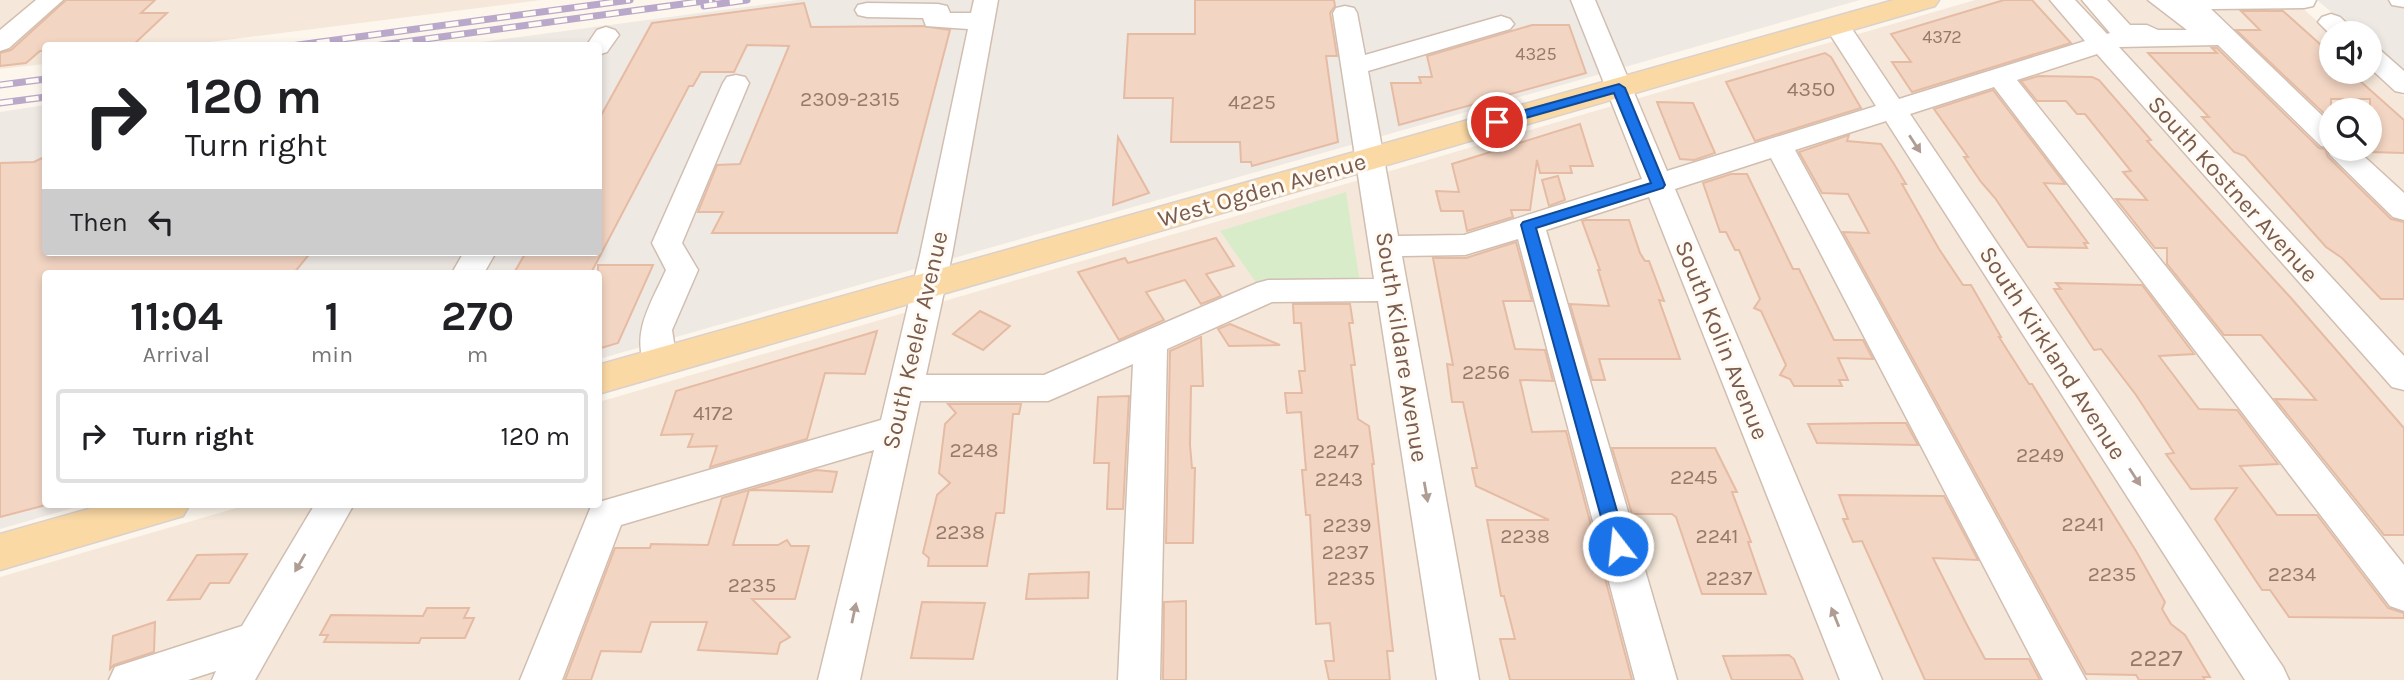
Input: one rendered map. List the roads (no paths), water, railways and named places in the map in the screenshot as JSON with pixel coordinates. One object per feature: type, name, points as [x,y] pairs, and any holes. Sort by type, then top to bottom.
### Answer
[{"type":"main road","name":"West Ogden Avenue","points":[[602,379],[1925,0]]},
{"type":"main road","points":[[0,552],[154,508]]},
{"type":"street","points":[[0,43],[51,0]]},
{"type":"street","name":"South Kolin Avenue","points":[[1583,0],[1861,680]]},
{"type":"street","name":"South Kostner Avenue","points":[[2062,0],[2404,378]]},
{"type":"street","points":[[2094,0],[2123,32],[2202,32],[2190,18],[2160,0]]},
{"type":"street","points":[[2303,1],[2189,2],[2319,127]]},
{"type":"street","points":[[867,10],[938,11],[935,21],[984,10]]},
{"type":"street","name":"South Keeler Avenue","points":[[839,680],[928,286],[984,10]]},
{"type":"street","name":"South Kildare Avenue","points":[[1345,13],[1458,680]]},
{"type":"street","points":[[1356,66],[1501,24]]},
{"type":"street","name":"South Kirkland Avenue","points":[[1837,25],[2269,680]]},
{"type":"street","points":[[1385,246],[1465,245],[2123,37],[2225,37]]},
{"type":"street","points":[[2382,66],[2404,85]]},
{"type":"street","points":[[2000,76],[2404,594]]},
{"type":"street","points":[[660,362],[656,330],[682,270],[667,243],[736,83]]},
{"type":"street","points":[[1779,146],[2065,680]]},
{"type":"street","points":[[2353,161],[2404,210]]},
{"type":"street","points":[[1528,225],[1656,680]]},
{"type":"street","points":[[904,388],[1048,388],[1268,291],[1392,290]]},
{"type":"street","points":[[1139,680],[1151,342]]},
{"type":"street","points":[[541,680],[606,514],[894,430]]},
{"type":"street","points":[[233,680],[333,508]]},
{"type":"street","points":[[130,680],[256,640]]},
{"type":"railway","points":[[320,42],[630,0]]},
{"type":"railway","points":[[403,42],[712,0]]},
{"type":"railway","points":[[704,6],[747,0]]},
{"type":"railway","points":[[0,85],[42,80]]},
{"type":"railway","points":[[0,103],[42,98]]}]
